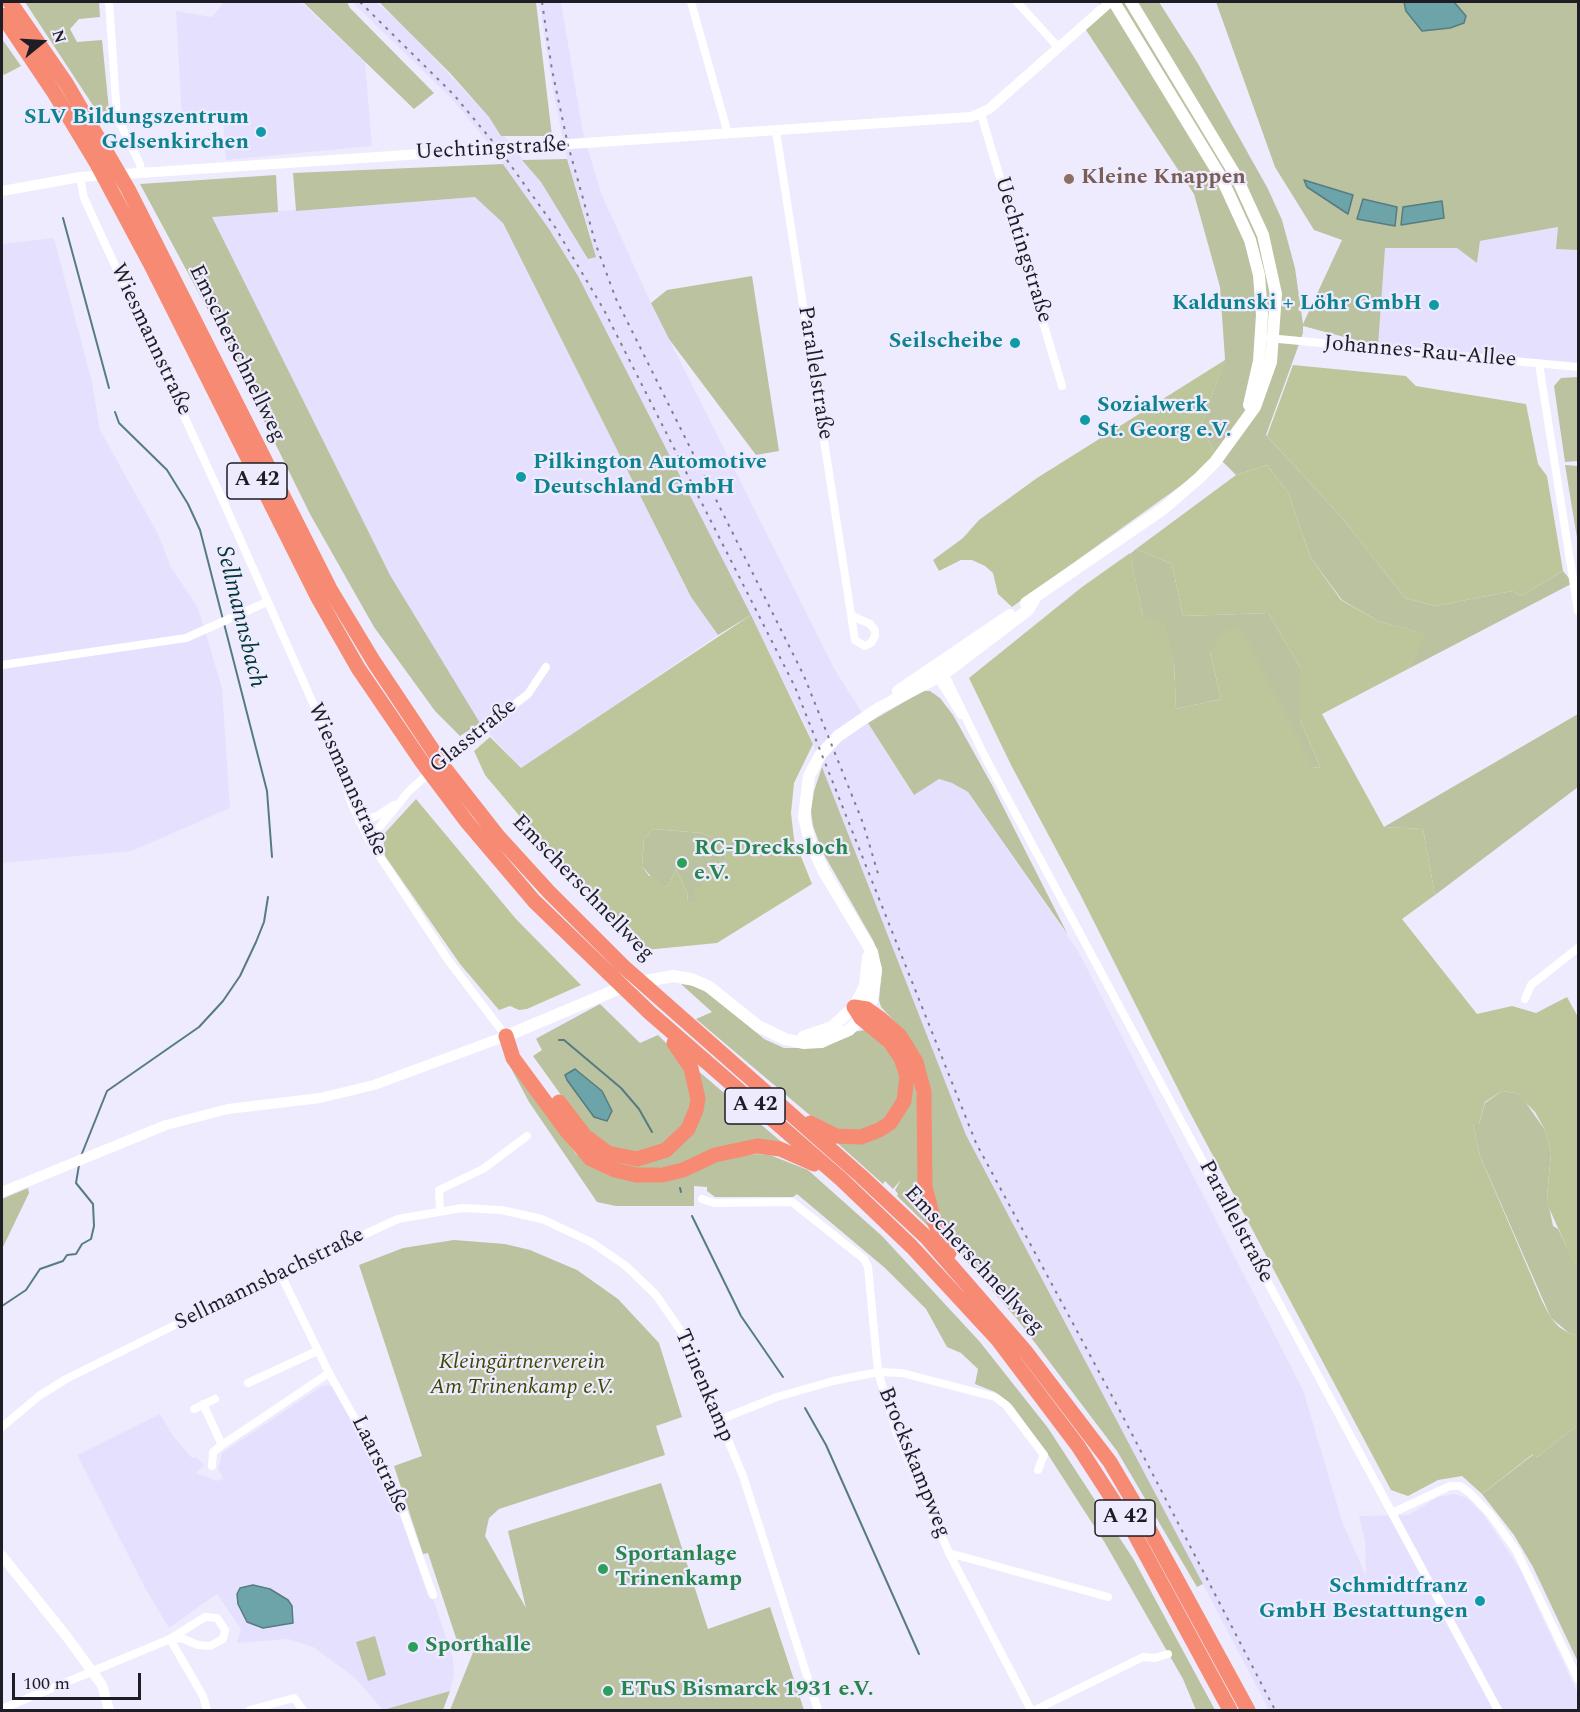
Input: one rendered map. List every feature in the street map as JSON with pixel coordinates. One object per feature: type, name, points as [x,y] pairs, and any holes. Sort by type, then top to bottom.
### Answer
[{"type":"highway","name":"Emscherschnellweg","points":[[10,2],[66,83],[128,189],[330,589],[374,662],[430,747],[441,774],[467,822],[534,901],[606,973],[668,1031],[841,1179],[958,1295],[1012,1358],[1072,1438],[1133,1532],[1230,1710]]},
{"type":"highway","name":"Emscherschnellweg","points":[[2,15],[53,91],[112,191],[317,596],[358,668],[422,762],[441,774],[622,966],[927,1238],[974,1291],[1068,1405],[1110,1462],[1248,1710]]},
{"type":"highway","points":[[778,1105],[822,1130],[842,1137],[867,1136],[890,1123],[898,1113],[905,1095],[905,1070],[894,1047],[861,1012]]},
{"type":"highway","points":[[861,1012],[900,1036],[920,1072],[924,1092],[924,1175],[927,1198],[944,1245],[974,1291]]},
{"type":"highway","points":[[506,1036],[591,1142],[617,1157],[637,1159],[657,1155],[673,1145],[688,1129],[696,1110],[697,1089],[691,1068],[668,1031]]},
{"type":"highway","points":[[506,1036],[513,1058],[566,1130],[591,1159],[615,1170],[636,1175],[662,1175],[683,1170],[715,1155],[757,1146],[780,1149],[801,1157],[841,1179]]},
{"type":"main road","points":[[1112,2],[1222,179],[1244,224],[1259,275],[1261,338],[1252,395],[1242,423]]},
{"type":"main road","points":[[506,1036],[630,984],[673,976],[691,979],[708,986],[749,1019],[776,1036],[794,1042],[821,1041],[839,1035],[861,1012],[875,991],[876,971],[872,952],[810,843],[804,817],[807,784],[813,769],[830,743],[1028,610],[1034,600],[1181,494],[1215,462],[1259,399],[1271,362],[1276,317],[1273,273],[1256,218],[1209,131],[1131,2]]},
{"type":"street","points":[[109,2],[117,117],[140,164],[141,173]]},
{"type":"street","points":[[691,2],[728,134]]},
{"type":"street","points":[[1017,2],[1058,47]]},
{"type":"street","points":[[981,114],[1112,2]]},
{"type":"street","name":"Uechtingstraße","points":[[2,191],[80,177],[776,131],[961,118],[981,114],[1062,386]]},
{"type":"street","name":"Parallelstraße","points":[[776,131],[852,616]]},
{"type":"street","name":"Wiesmannstraße","points":[[80,177],[84,198],[332,746],[359,821],[369,840],[448,960],[506,1036]]},
{"type":"street","name":"Johannes-Rau-Allee","points":[[1261,338],[1578,367]]},
{"type":"street","points":[[1539,364],[1576,578],[1578,611]]},
{"type":"street","points":[[2,665],[186,638],[267,602]]},
{"type":"street","name":"Glasstraße","points":[[369,840],[397,804],[449,755],[528,694],[546,667]]},
{"type":"street","name":"Parallelstraße","points":[[938,672],[973,733],[1498,1710]]},
{"type":"street","name":"Glasstraße","points":[[359,821],[377,816],[397,804]]},
{"type":"street","points":[[1525,999],[1531,985],[1578,948]]},
{"type":"street","points":[[2,1192],[147,1131],[197,1116],[243,1107],[320,1098],[374,1085],[506,1036]]},
{"type":"street","points":[[440,1210],[439,1190],[483,1168],[527,1136]]},
{"type":"street","name":"Brockskampweg","points":[[702,1199],[714,1203],[792,1202],[864,1259],[868,1267],[878,1372],[897,1434],[949,1553],[1031,1710]]},
{"type":"street","name":"Sellmannsbachstraße","points":[[2,1427],[39,1396],[66,1379],[280,1273],[398,1219],[440,1210]]},
{"type":"street","name":"Trinenkamp","points":[[440,1210],[501,1210],[542,1219],[591,1242],[626,1266],[656,1295],[685,1337],[748,1493],[818,1710]]},
{"type":"street","name":"Laarstraße","points":[[280,1273],[328,1373],[396,1492],[433,1595]]},
{"type":"street","points":[[248,1383],[317,1350]]},
{"type":"street","points":[[719,1420],[810,1386],[878,1372],[902,1373],[995,1397],[1006,1404],[1044,1455],[1038,1470]]},
{"type":"street","points":[[212,1467],[213,1452],[328,1373]]},
{"type":"street","points":[[194,1409],[215,1399]]},
{"type":"street","points":[[204,1404],[222,1445]]},
{"type":"street","points":[[1392,1513],[1450,1486],[1460,1486],[1470,1493],[1490,1514],[1516,1550],[1578,1679]]},
{"type":"street","name":"Brockskampweg","points":[[949,1553],[1108,1598]]},
{"type":"street","points":[[2,1556],[102,1685],[109,1710]]},
{"type":"street","points":[[2,1709],[170,1639],[208,1617],[220,1620],[225,1630],[223,1640],[210,1646],[198,1645],[181,1638],[170,1639]]},
{"type":"street","points":[[170,1639],[203,1696],[207,1710]]},
{"type":"street","points":[[1035,1710],[1143,1657],[1155,1658],[1168,1654]]},
{"type":"street","points":[[250,1710],[294,1698],[303,1710]]},
{"type":"shaded area","points":[[224,2],[301,2],[365,62],[372,146],[226,160],[223,118],[182,119],[176,11],[212,17]]},
{"type":"shaded area","points":[[352,2],[376,2],[404,26],[489,117],[541,182],[562,216],[592,240],[567,159],[539,2],[561,2],[583,133],[601,193],[651,303],[835,670],[913,794],[939,779],[968,792],[1078,951],[1303,1390],[1343,1524],[1366,1576],[1365,1541],[1359,1516],[1409,1515],[1438,1497],[1454,1494],[1467,1498],[1483,1514],[1520,1569],[1578,1694],[1578,1710],[1269,1710],[966,1135],[805,724],[578,276],[549,229],[485,139],[452,99]]},
{"type":"shaded area","points":[[1404,2],[1454,2],[1466,16],[1464,23],[1450,28],[1422,31],[1406,11]]},
{"type":"shaded area","points":[[1304,180],[1353,195],[1348,214],[1307,187]]},
{"type":"shaded area","points":[[476,197],[503,223],[691,597],[718,635],[521,769],[480,723],[390,575],[211,216]]},
{"type":"shaded area","points":[[1363,199],[1397,207],[1395,226],[1357,219]]},
{"type":"shaded area","points":[[1442,201],[1444,218],[1401,225],[1403,207]]},
{"type":"shaded area","points":[[1558,227],[1557,248],[1578,250],[1578,364],[1378,346],[1384,248],[1457,247],[1477,263],[1480,241]]},
{"type":"shaded area","points":[[54,238],[92,382],[100,430],[158,534],[171,567],[198,608],[222,688],[230,808],[132,851],[2,863],[2,244]]},
{"type":"shaded area","points":[[1225,360],[1201,426],[1216,455],[1197,474],[1012,607],[998,594],[993,573],[985,566],[972,560],[961,560],[939,571],[933,560],[963,538],[979,520],[1037,478]]},
{"type":"shaded area","points":[[1293,365],[1406,376],[1416,386],[1526,404],[1538,464],[1547,476],[1563,571],[1521,596],[1512,591],[1436,606],[1405,598],[1343,519],[1267,436]]},
{"type":"shaded area","points":[[1267,465],[1288,492],[1311,558],[1341,600],[1378,621],[1426,634],[1408,669],[1322,714],[1384,827],[1423,829],[1435,895],[1402,919],[1477,1014],[1512,1006],[1536,1013],[1567,997],[1578,1017],[1578,1272],[1549,1208],[1547,1197],[1551,1153],[1545,1130],[1535,1112],[1516,1093],[1502,1091],[1485,1102],[1479,1124],[1473,1124],[1480,1156],[1542,1301],[1559,1327],[1578,1335],[1578,1425],[1537,1457],[1533,1454],[1482,1494],[1462,1476],[1438,1480],[1408,1496],[1391,1490],[1187,1107],[1080,894],[1011,765],[969,678],[1082,587],[1130,553],[1143,616],[1164,623],[1174,661],[1176,709],[1221,699],[1210,652],[1225,631],[1241,628],[1313,768],[1320,767],[1300,720],[1300,667],[1268,613],[1183,616],[1172,564],[1136,549],[1236,475]]},
{"type":"shaded area","points":[[751,615],[813,744],[794,783],[791,813],[794,839],[812,884],[717,943],[645,950],[560,864],[485,775],[474,751],[490,737],[521,768]],"holes":[[[653,829],[702,833],[725,844],[726,860],[720,866],[708,870],[700,889],[694,890],[695,902],[688,902],[687,892],[676,869],[669,885],[664,887],[659,885],[658,876],[649,876],[642,866],[644,839]]]},
{"type":"shaded area","points":[[416,799],[516,919],[581,985],[527,1009],[519,1010],[510,1006],[499,1010],[460,964],[385,856],[383,835]]},
{"type":"shaded area","points":[[575,1069],[602,1091],[612,1111],[607,1121],[594,1117],[567,1080],[565,1075]]},
{"type":"shaded area","points":[[322,1386],[333,1387],[393,1493],[428,1596],[433,1598],[453,1659],[454,1675],[450,1691],[383,1710],[354,1677],[313,1647],[288,1639],[237,1643],[241,1629],[217,1594],[169,1628],[145,1588],[77,1455],[160,1414],[173,1436],[192,1458],[196,1457],[204,1465],[196,1473],[218,1481],[223,1478],[218,1469],[222,1453]]},
{"type":"shaded area","points":[[253,1585],[270,1589],[288,1600],[292,1606],[293,1623],[263,1628],[247,1622],[238,1604],[237,1594],[240,1588]]},
{"type":"green space","points":[[25,2],[99,2],[100,17],[79,19],[70,29],[77,42],[102,40],[109,110],[98,113]]},
{"type":"green space","points":[[303,2],[347,2],[350,8],[434,93],[414,109]]},
{"type":"green space","points":[[379,2],[536,2],[552,136],[501,136],[489,117],[450,73]]},
{"type":"green space","points":[[1100,2],[1159,2],[1197,62],[1268,189],[1282,220],[1295,268],[1303,324],[1342,240],[1314,230],[1275,167],[1216,2],[1578,2],[1578,250],[1556,249],[1558,227],[1480,241],[1477,263],[1457,248],[1385,248],[1378,346],[1303,326],[1303,333],[1266,435],[1343,519],[1405,598],[1436,606],[1512,591],[1521,596],[1563,571],[1573,583],[1408,669],[1425,634],[1378,621],[1342,600],[1311,558],[1288,492],[1267,465],[1236,475],[1216,455],[1201,426],[1225,359],[1220,287],[1194,194],[1084,27],[1099,9]]},
{"type":"green space","points":[[2,39],[21,66],[4,75],[2,72]]},
{"type":"green space","points":[[567,159],[596,257],[588,259],[541,182],[522,160]]},
{"type":"green space","points":[[503,164],[549,229],[578,276],[751,615],[718,635],[691,597],[503,223],[475,197],[296,211],[293,173]]},
{"type":"green space","points":[[276,175],[278,212],[212,217],[390,575],[480,723],[460,736],[435,711],[374,627],[310,514],[223,338],[140,184]]},
{"type":"green space","points":[[752,276],[779,451],[756,455],[669,339],[651,303],[667,290]]},
{"type":"green space","points":[[1578,377],[1578,461],[1565,462],[1554,386],[1561,378]]},
{"type":"green space","points":[[1565,465],[1578,466],[1578,544]]},
{"type":"green space","points":[[1136,549],[1172,564],[1183,616],[1268,613],[1300,667],[1300,720],[1320,767],[1313,768],[1210,652],[1221,699],[1176,709],[1174,661],[1143,616],[1130,554]]},
{"type":"green space","points":[[923,691],[930,691],[940,698],[953,715],[992,785],[1068,935],[968,792],[939,779],[914,795],[868,723]]},
{"type":"green space","points":[[1578,714],[1578,787],[1435,895],[1423,829],[1384,827]]},
{"type":"green space","points":[[822,767],[966,1135],[1203,1584],[1197,1587],[1117,1451],[1017,1319],[954,1247],[943,1226],[932,1193],[931,1094],[898,1025],[881,1007],[879,1000],[882,968],[874,942],[822,851],[813,826],[811,811],[814,791]]},
{"type":"green space","name":"RC-Drecksloch e.V.","points":[[653,829],[702,833],[725,844],[726,860],[708,875],[695,902],[688,902],[687,892],[676,869],[669,885],[664,887],[659,886],[642,866],[644,839]]},
{"type":"green space","points":[[681,984],[694,986],[714,996],[764,1039],[784,1048],[823,1048],[853,1032],[865,1030],[895,1056],[902,1080],[895,1109],[872,1129],[843,1133],[818,1122],[696,1019],[712,1012]]},
{"type":"green space","points":[[600,1004],[640,1043],[658,1035],[676,1053],[693,1089],[690,1115],[671,1140],[648,1153],[616,1152],[584,1127],[533,1056],[542,1050],[536,1039]]},
{"type":"green space","points":[[505,1057],[576,1154],[609,1175],[757,1154],[770,1155],[808,1170],[882,1236],[980,1342],[1048,1428],[1134,1560],[1215,1710],[1196,1710],[1183,1679],[1105,1543],[1047,1453],[1012,1405],[995,1392],[975,1384],[978,1369],[961,1353],[947,1347],[926,1309],[885,1268],[797,1194],[793,1197],[715,1197],[707,1191],[707,1187],[694,1186],[694,1206],[616,1206],[597,1202],[529,1102]]},
{"type":"green space","points":[[696,1069],[785,1145],[646,1171],[616,1166],[589,1147],[617,1161],[686,1138]]},
{"type":"green space","points":[[915,1080],[934,1232],[897,1196],[895,1190],[901,1180],[893,1189],[885,1181],[883,1184],[834,1140],[872,1139]]},
{"type":"green space","points":[[1502,1091],[1516,1093],[1524,1100],[1545,1130],[1551,1153],[1547,1197],[1553,1226],[1558,1229],[1578,1270],[1578,1335],[1569,1333],[1551,1318],[1480,1156],[1473,1124],[1479,1124],[1485,1103]]},
{"type":"green space","points":[[28,1188],[29,1193],[2,1249],[2,1199]]},
{"type":"green space","name":"Kleingärtnerverein Am Trinenkamp e.V.","points":[[454,1240],[505,1244],[530,1250],[577,1270],[618,1299],[659,1343],[682,1417],[656,1426],[665,1455],[499,1509],[489,1518],[485,1536],[526,1608],[508,1531],[661,1483],[708,1629],[770,1607],[804,1710],[450,1710],[478,1640],[460,1650],[428,1553],[423,1554],[394,1466],[422,1456],[359,1265],[403,1248]]},
{"type":"green space","points":[[1578,1425],[1578,1662],[1533,1567],[1514,1535],[1482,1494],[1534,1454],[1537,1457]]},
{"type":"green space","points":[[375,1636],[386,1675],[368,1681],[356,1642]]},
{"type":"green space","points":[[450,1691],[443,1710],[383,1710]]},
{"type":"waterway","name":"Sellmannsbach","points":[[63,218],[109,388]]},
{"type":"waterway","name":"Sellmannsbach","points":[[115,412],[119,423],[167,470],[188,504],[200,530],[267,791],[272,857]]},
{"type":"waterway","name":"Sellmannsbach","points":[[81,1156],[107,1091],[199,1027],[223,1001],[240,976],[256,942],[264,922],[268,897]]},
{"type":"waterway","points":[[559,1040],[564,1040],[621,1088],[639,1109],[652,1132]]},
{"type":"waterway","name":"Sellmannsbach","points":[[2,1306],[26,1290],[40,1269],[63,1261],[67,1255],[76,1254],[82,1244],[91,1239],[94,1226],[93,1204],[76,1183],[79,1165]]},
{"type":"waterway","points":[[680,1188],[681,1192]]},
{"type":"waterway","points":[[692,1216],[741,1316],[783,1377]]},
{"type":"waterway","points":[[805,1408],[826,1445],[919,1654]]},
{"type":"railway","points":[[360,2],[454,95],[499,149],[555,227],[604,310],[795,687],[976,1143],[1120,1411],[1275,1710]]},
{"type":"railway","points":[[542,2],[552,70],[568,145],[596,245],[616,299],[804,676],[863,823],[879,877]]},
{"type":"place","name":"SLV Bildungszentrum Gelsenkirchen","points":[[261,132]]},
{"type":"place","name":"Kleine Knappen","points":[[1069,179]]},
{"type":"place","name":"Kaldunski + Löhr GmbH","points":[[1434,305]]},
{"type":"place","name":"Seilscheibe","points":[[1015,343]]},
{"type":"place","name":"Sozialwerk St. Georg e.V.","points":[[1085,420]]},
{"type":"place","name":"Pilkington Automotive Deutschland GmbH","points":[[521,477]]},
{"type":"place","name":"RC-Drecksloch e.V.","points":[[682,863]]},
{"type":"place","name":"Sportanlage Trinenkamp","points":[[603,1569]]},
{"type":"place","name":"Schmidtfranz GmbH Bestattungen","points":[[1480,1601]]},
{"type":"place","name":"Sporthalle","points":[[413,1647]]},
{"type":"place","name":"ETuS Bismarck 1931 e.V.","points":[[608,1691]]}]
